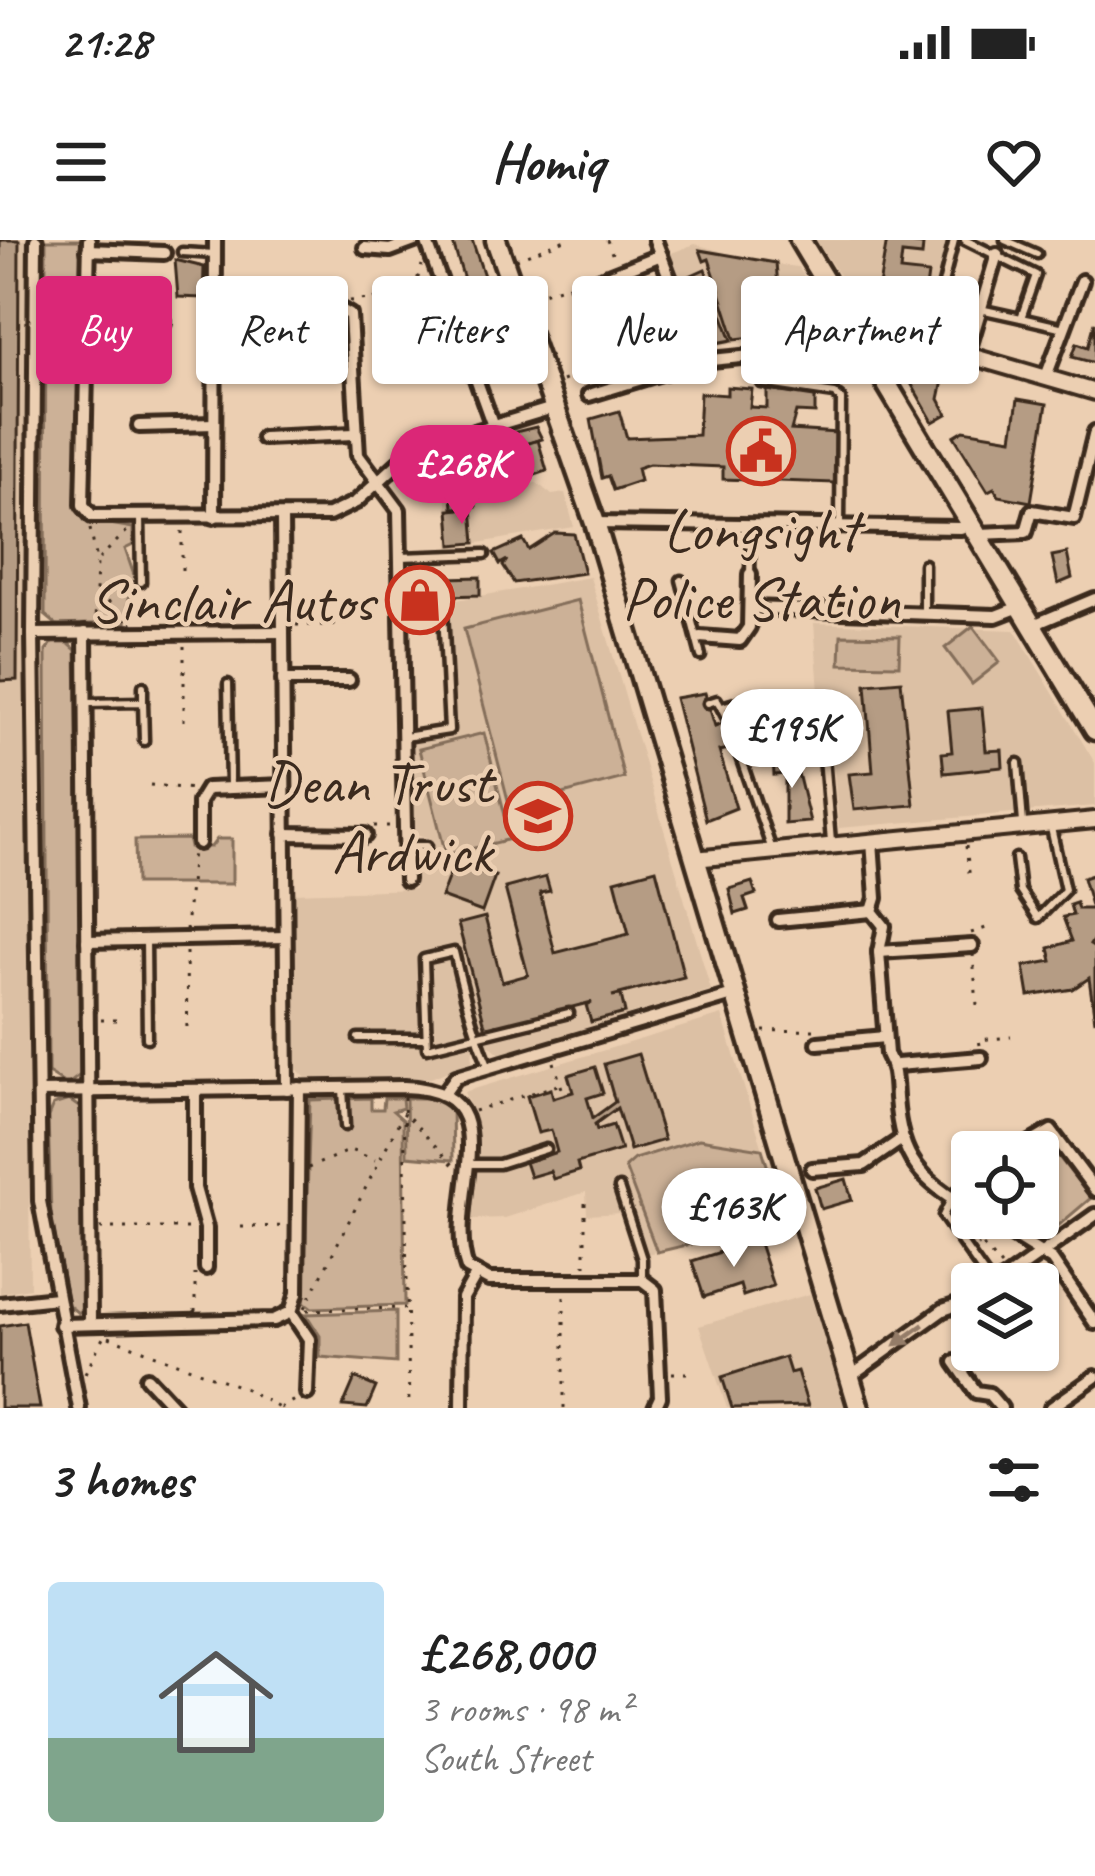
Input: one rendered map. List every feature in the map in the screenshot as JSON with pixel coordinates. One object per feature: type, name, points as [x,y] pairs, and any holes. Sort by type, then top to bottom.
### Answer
[{"type":"main road","points":[[496,240],[508,276]]},
{"type":"main road","points":[[800,240],[823,276]]},
{"type":"main road","points":[[548,384],[595,523],[859,1408]]},
{"type":"main road","points":[[890,384],[1095,730]]},
{"type":"street","points":[[36,240],[33,634],[40,1201],[79,1408]]},
{"type":"street","points":[[365,248],[390,250],[421,240],[437,276]]},
{"type":"street","points":[[655,240],[669,276]]},
{"type":"street","points":[[88,276],[89,245],[164,253]]},
{"type":"street","points":[[623,276],[661,254]]},
{"type":"street","points":[[979,309],[997,254]]},
{"type":"street","points":[[1047,374],[1082,281]]},
{"type":"street","points":[[348,316],[353,330],[358,455],[399,510],[406,880]]},
{"type":"street","points":[[979,358],[1047,374],[1095,392]]},
{"type":"street","points":[[85,384],[82,505],[92,516],[135,523],[282,517],[344,509],[412,451],[556,406]]},
{"type":"street","points":[[213,384],[214,518]]},
{"type":"street","points":[[479,384],[494,426]]},
{"type":"street","points":[[589,395],[622,384]]},
{"type":"street","points":[[139,426],[214,424]]},
{"type":"street","points":[[595,523],[751,522],[1026,532],[1032,511],[1074,518],[1095,432]]},
{"type":"street","points":[[263,438],[354,434]]},
{"type":"street","points":[[282,517],[285,938],[300,1168],[297,1292],[309,1339],[308,1393]]},
{"type":"street","points":[[700,637],[740,640],[749,628],[750,574]]},
{"type":"street","points":[[1033,625],[1095,599]]},
{"type":"street","points":[[750,608],[996,616],[1022,606]]},
{"type":"street","points":[[33,634],[283,628]]},
{"type":"street","points":[[90,630],[86,703],[91,1323]]},
{"type":"street","points":[[283,680],[349,680]]},
{"type":"street","points":[[199,843],[201,795],[230,786],[284,786]]},
{"type":"street","points":[[694,859],[1095,820]]},
{"type":"street","points":[[284,834],[365,836]]},
{"type":"street","points":[[872,842],[876,898],[872,911]]},
{"type":"street","points":[[778,920],[872,911]]},
{"type":"street","points":[[872,911],[884,926],[879,952],[889,1059],[897,1065],[981,1058]]},
{"type":"street","points":[[88,940],[285,938]]},
{"type":"street","points":[[879,952],[972,946]]},
{"type":"street","points":[[446,1091],[456,1077],[734,995]]},
{"type":"street","points":[[818,1043],[885,1037]]},
{"type":"street","points":[[897,1065],[899,1141],[927,1180],[951,1197]]},
{"type":"street","points":[[195,1091],[195,1188],[206,1228],[206,1268]]},
{"type":"street","points":[[39,1093],[446,1091],[464,1113],[463,1256],[476,1275],[489,1280],[641,1280],[659,1300],[660,1373],[655,1408]]},
{"type":"street","points":[[812,1169],[864,1165],[899,1141]]},
{"type":"street","points":[[1059,1142],[1095,1190]]},
{"type":"street","points":[[1027,1263],[1095,1215]]},
{"type":"street","points":[[1017,1239],[1042,1253],[1095,1323]]},
{"type":"street","points":[[462,1408],[464,1298],[476,1275]]},
{"type":"street","points":[[0,1304],[56,1298]]},
{"type":"street","points":[[850,1377],[951,1308]]},
{"type":"street","points":[[61,1325],[274,1320],[298,1310]]},
{"type":"street","points":[[961,1371],[976,1392],[989,1394],[1000,1408]]},
{"type":"street","points":[[1052,1408],[1095,1377]]},
{"type":"street","points":[[147,1378],[170,1406]]},
{"type":"lane","points":[[945,276],[954,240]]},
{"type":"lane","points":[[965,240],[1036,275],[1021,318]]},
{"type":"lane","points":[[997,254],[1004,240],[1037,254]]},
{"type":"lane","points":[[182,252],[215,247]]},
{"type":"lane","points":[[979,309],[1064,328]]},
{"type":"lane","points":[[768,384],[842,399],[840,525]]},
{"type":"lane","points":[[750,574],[751,522]]},
{"type":"lane","points":[[135,523],[141,582]]},
{"type":"lane","points":[[401,557],[485,554]]},
{"type":"lane","points":[[924,564],[924,614]]},
{"type":"lane","points":[[681,580],[700,637],[701,656]]},
{"type":"lane","points":[[402,613],[443,611],[449,730],[405,737]]},
{"type":"lane","points":[[228,684],[230,786]]},
{"type":"lane","points":[[143,686],[144,741]]},
{"type":"lane","points":[[708,703],[725,706],[746,700]]},
{"type":"lane","points":[[86,703],[143,702]]},
{"type":"lane","points":[[725,706],[728,720]]},
{"type":"lane","points":[[809,729],[823,745],[831,845]]},
{"type":"lane","points":[[737,748],[771,851]]},
{"type":"lane","points":[[1018,763],[1024,827]]},
{"type":"lane","points":[[1016,858],[1020,891],[1038,918],[1065,890],[1051,824]]},
{"type":"lane","points":[[406,846],[427,846]]},
{"type":"lane","points":[[146,940],[147,1038]]},
{"type":"lane","points":[[490,1067],[476,1035],[454,952],[424,959],[427,1048],[476,1035],[569,1013]]},
{"type":"lane","points":[[358,1038],[425,1038]]},
{"type":"lane","points":[[343,1088],[345,1126]]},
{"type":"lane","points":[[466,1164],[499,1164],[546,1149]]},
{"type":"lane","points":[[619,1188],[642,1259],[641,1280]]},
{"type":"lane","points":[[951,1200],[943,1216],[951,1226]]},
{"type":"lane","points":[[961,1239],[979,1263]]},
{"type":"path","points":[[504,264],[565,240]]},
{"type":"path","points":[[607,240],[621,276]]},
{"type":"path","points":[[420,276],[426,260]]},
{"type":"path","points":[[548,291],[568,283],[572,291]]},
{"type":"path","points":[[562,381],[572,377]]},
{"type":"path","points":[[90,630],[98,592],[98,560],[89,536],[92,516]]},
{"type":"path","points":[[98,560],[135,523]]},
{"type":"path","points":[[182,526],[182,570]]},
{"type":"path","points":[[98,592],[132,625],[132,583],[141,582]]},
{"type":"path","points":[[283,628],[339,625]]},
{"type":"path","points":[[184,632],[184,727]]},
{"type":"path","points":[[149,785],[190,785],[201,795]]},
{"type":"path","points":[[965,832],[970,880]]},
{"type":"path","points":[[187,1034],[187,884],[193,847],[199,843]]},
{"type":"path","points":[[977,1005],[971,929],[989,927]]},
{"type":"path","points":[[88,1020],[117,1020]]},
{"type":"path","points":[[745,1033],[817,1028],[818,1043]]},
{"type":"path","points":[[981,1058],[979,1040],[1011,1037]]},
{"type":"path","points":[[550,1049],[564,1095]]},
{"type":"path","points":[[474,1111],[561,1084]]},
{"type":"path","points":[[404,1096],[409,1408]]},
{"type":"path","points":[[404,1112],[298,1310],[407,1308]]},
{"type":"path","points":[[404,1112],[466,1179]]},
{"type":"path","points":[[300,1168],[350,1150],[377,1161]]},
{"type":"path","points":[[584,1280],[585,1200]]},
{"type":"path","points":[[241,1226],[296,1226]]},
{"type":"path","points":[[91,1228],[206,1228]]},
{"type":"path","points":[[978,1239],[998,1263]]},
{"type":"path","points":[[970,1247],[982,1244]]},
{"type":"path","points":[[195,1320],[194,1275],[206,1268]]},
{"type":"path","points":[[564,1280],[564,1408]]},
{"type":"path","points":[[75,1392],[105,1336],[172,1358],[278,1408]]},
{"type":"path","points":[[660,1373],[688,1373]]},
{"type":"shaded area","points":[[0,240],[29,240],[24,573],[30,1288],[0,1293]]},
{"type":"shaded area","points":[[46,240],[84,240],[83,276],[46,276]]},
{"type":"shaded area","points":[[816,240],[951,240],[942,276],[839,276]]},
{"type":"shaded area","points":[[695,244],[757,262],[798,267],[804,276],[741,276],[741,343],[717,345],[717,276],[677,276],[669,254]]},
{"type":"shaded area","points":[[46,384],[81,384],[78,505],[86,520],[133,528],[133,545],[125,549],[136,581],[131,582],[126,623],[57,625],[45,615]]},
{"type":"shaded area","points":[[483,441],[491,465],[514,458],[523,484],[537,483],[552,495],[565,493],[574,527],[449,548],[445,453]]},
{"type":"shaded area","name":"Dean Trust Ardwick","points":[[590,577],[711,990],[500,1054],[490,1045],[473,1050],[472,1061],[431,1078],[306,1078],[295,1067],[294,893],[415,889],[416,857],[427,856],[427,838],[414,833],[414,738],[451,732],[445,602]]},
{"type":"shaded area","points":[[578,600],[624,778],[510,808],[464,629]]},
{"type":"shaded area","points":[[814,623],[1015,630],[1095,763],[1095,806],[839,828],[831,739],[822,734]]},
{"type":"shaded area","points":[[973,626],[1000,662],[972,684],[945,648]]},
{"type":"shaded area","points":[[841,635],[900,636],[899,665],[840,664]]},
{"type":"shaded area","points":[[52,643],[68,643],[76,650],[83,1073],[67,1085],[48,1073],[46,651]]},
{"type":"shaded area","points":[[484,733],[511,839],[446,855],[419,749]]},
{"type":"shaded area","points":[[188,839],[190,847],[211,847],[217,839],[232,839],[232,884],[136,884],[135,840]]},
{"type":"shaded area","points":[[722,1015],[785,1222],[634,1257],[621,1213],[587,1215],[586,1192],[505,1218],[471,1219],[473,1171],[481,1171],[482,1161],[473,1160],[475,1118],[464,1092]]},
{"type":"shaded area","points":[[371,1098],[371,1109],[383,1109],[384,1098],[402,1098],[403,1108],[393,1111],[403,1120],[405,1305],[312,1308],[304,1302],[310,1100]]},
{"type":"shaded area","points":[[406,1098],[441,1098],[452,1108],[453,1160],[407,1156]]},
{"type":"shaded area","points":[[69,1100],[79,1107],[82,1119],[85,1305],[78,1313],[68,1305],[51,1215],[48,1117],[53,1105]]},
{"type":"shaded area","points":[[699,1139],[762,1149],[785,1222],[657,1252],[625,1167],[634,1159]]},
{"type":"shaded area","points":[[1059,1157],[1091,1198],[1059,1225]]},
{"type":"shaded area","points":[[810,1294],[846,1408],[727,1408],[699,1326]]},
{"type":"shaded area","points":[[396,1311],[396,1363],[320,1357],[320,1336],[306,1314]]},
{"type":"building","points":[[0,240],[19,240],[17,680],[0,681]]},
{"type":"building","points":[[452,240],[472,240],[484,276],[463,276]]},
{"type":"building","points":[[887,240],[923,245],[922,256],[902,254],[900,271],[928,276],[881,276]]},
{"type":"building","points":[[700,250],[776,263],[777,276],[741,276],[741,338],[735,339],[717,276],[709,259],[704,261]]},
{"type":"building","points":[[175,260],[204,267],[204,276],[196,276],[196,298],[178,297]]},
{"type":"building","points":[[717,301],[732,340],[717,343]]},
{"type":"building","points":[[1095,322],[1095,363],[1072,357],[1077,343],[1088,347]]},
{"type":"building","points":[[911,384],[942,384],[939,399],[947,414],[933,422]]},
{"type":"building","points":[[727,387],[752,389],[750,407],[767,408],[767,390],[815,396],[815,413],[796,412],[791,430],[837,433],[835,483],[723,479],[723,467],[649,464],[637,468],[640,481],[613,490],[608,476],[602,478],[591,419],[619,411],[627,438],[698,435],[700,393],[727,395]]},
{"type":"building","points":[[1018,399],[1047,404],[1031,502],[999,496],[994,488],[988,491],[954,436],[964,430],[1012,438]]},
{"type":"building","points":[[536,427],[542,439],[512,448],[507,434]]},
{"type":"building","points":[[538,440],[547,471],[526,478],[519,456],[529,453],[526,444]]},
{"type":"building","points":[[474,479],[476,507],[453,508],[451,481]]},
{"type":"building","points":[[472,508],[475,543],[452,545],[449,510]]},
{"type":"building","points":[[555,533],[574,534],[584,573],[514,583],[503,566],[507,560],[500,564],[494,553],[523,540],[529,550]]},
{"type":"building","points":[[1067,553],[1072,578],[1058,584],[1052,556]]},
{"type":"building","points":[[480,577],[480,595],[446,596],[446,578]]},
{"type":"building","points":[[438,582],[445,608],[417,609],[415,583]]},
{"type":"building","points":[[901,681],[914,805],[854,810],[849,774],[873,772],[866,684]]},
{"type":"building","points":[[705,693],[715,726],[746,714],[750,727],[745,729],[749,745],[719,751],[736,808],[706,820],[675,698]]},
{"type":"building","points":[[982,708],[986,751],[1002,750],[1003,767],[944,773],[942,753],[952,752],[948,711]]},
{"type":"building","points":[[796,724],[797,739],[765,742],[763,728]]},
{"type":"building","points":[[794,757],[810,822],[785,824],[785,774],[774,775],[773,758]]},
{"type":"building","points":[[453,865],[495,876],[482,912],[441,897]]},
{"type":"building","points":[[656,869],[684,977],[612,996],[621,995],[625,1013],[591,1022],[586,1005],[592,1002],[486,1029],[458,924],[485,917],[502,982],[528,975],[505,888],[546,877],[550,891],[540,893],[555,953],[629,934],[615,880]]},
{"type":"building","points":[[1095,874],[1095,937],[1090,945],[1095,948],[1095,1021],[1089,978],[1073,989],[1029,996],[1024,966],[1052,961],[1049,948],[1072,941],[1063,917],[1073,915],[1070,905],[1076,903],[1078,909],[1092,909],[1083,878]]},
{"type":"building","points":[[752,882],[756,894],[744,898],[748,910],[735,914],[729,889]]},
{"type":"building","points":[[638,1054],[664,1140],[630,1150],[617,1108],[595,1124],[597,1130],[613,1125],[621,1150],[577,1163],[579,1171],[553,1179],[550,1171],[530,1177],[525,1162],[557,1152],[551,1130],[538,1133],[527,1096],[551,1089],[553,1098],[573,1092],[568,1075],[595,1067],[603,1093],[587,1098],[593,1118],[615,1102],[604,1064]]},
{"type":"building","points":[[846,1179],[852,1200],[821,1209],[815,1188]]},
{"type":"building","points":[[758,1240],[773,1286],[743,1296],[740,1285],[704,1297],[692,1261]]},
{"type":"building","points":[[25,1322],[40,1408],[0,1408],[0,1326]]},
{"type":"building","points":[[785,1357],[790,1373],[797,1371],[808,1406],[732,1408],[722,1377]]},
{"type":"building","points":[[355,1378],[376,1387],[367,1408],[343,1406]]},
{"type":"place","name":"Longsight Police Station","points":[[761,451]]},
{"type":"place","name":"Sinclair Autos","points":[[420,600]]},
{"type":"place","name":"Dean Trust Ardwick","points":[[538,816]]}]
